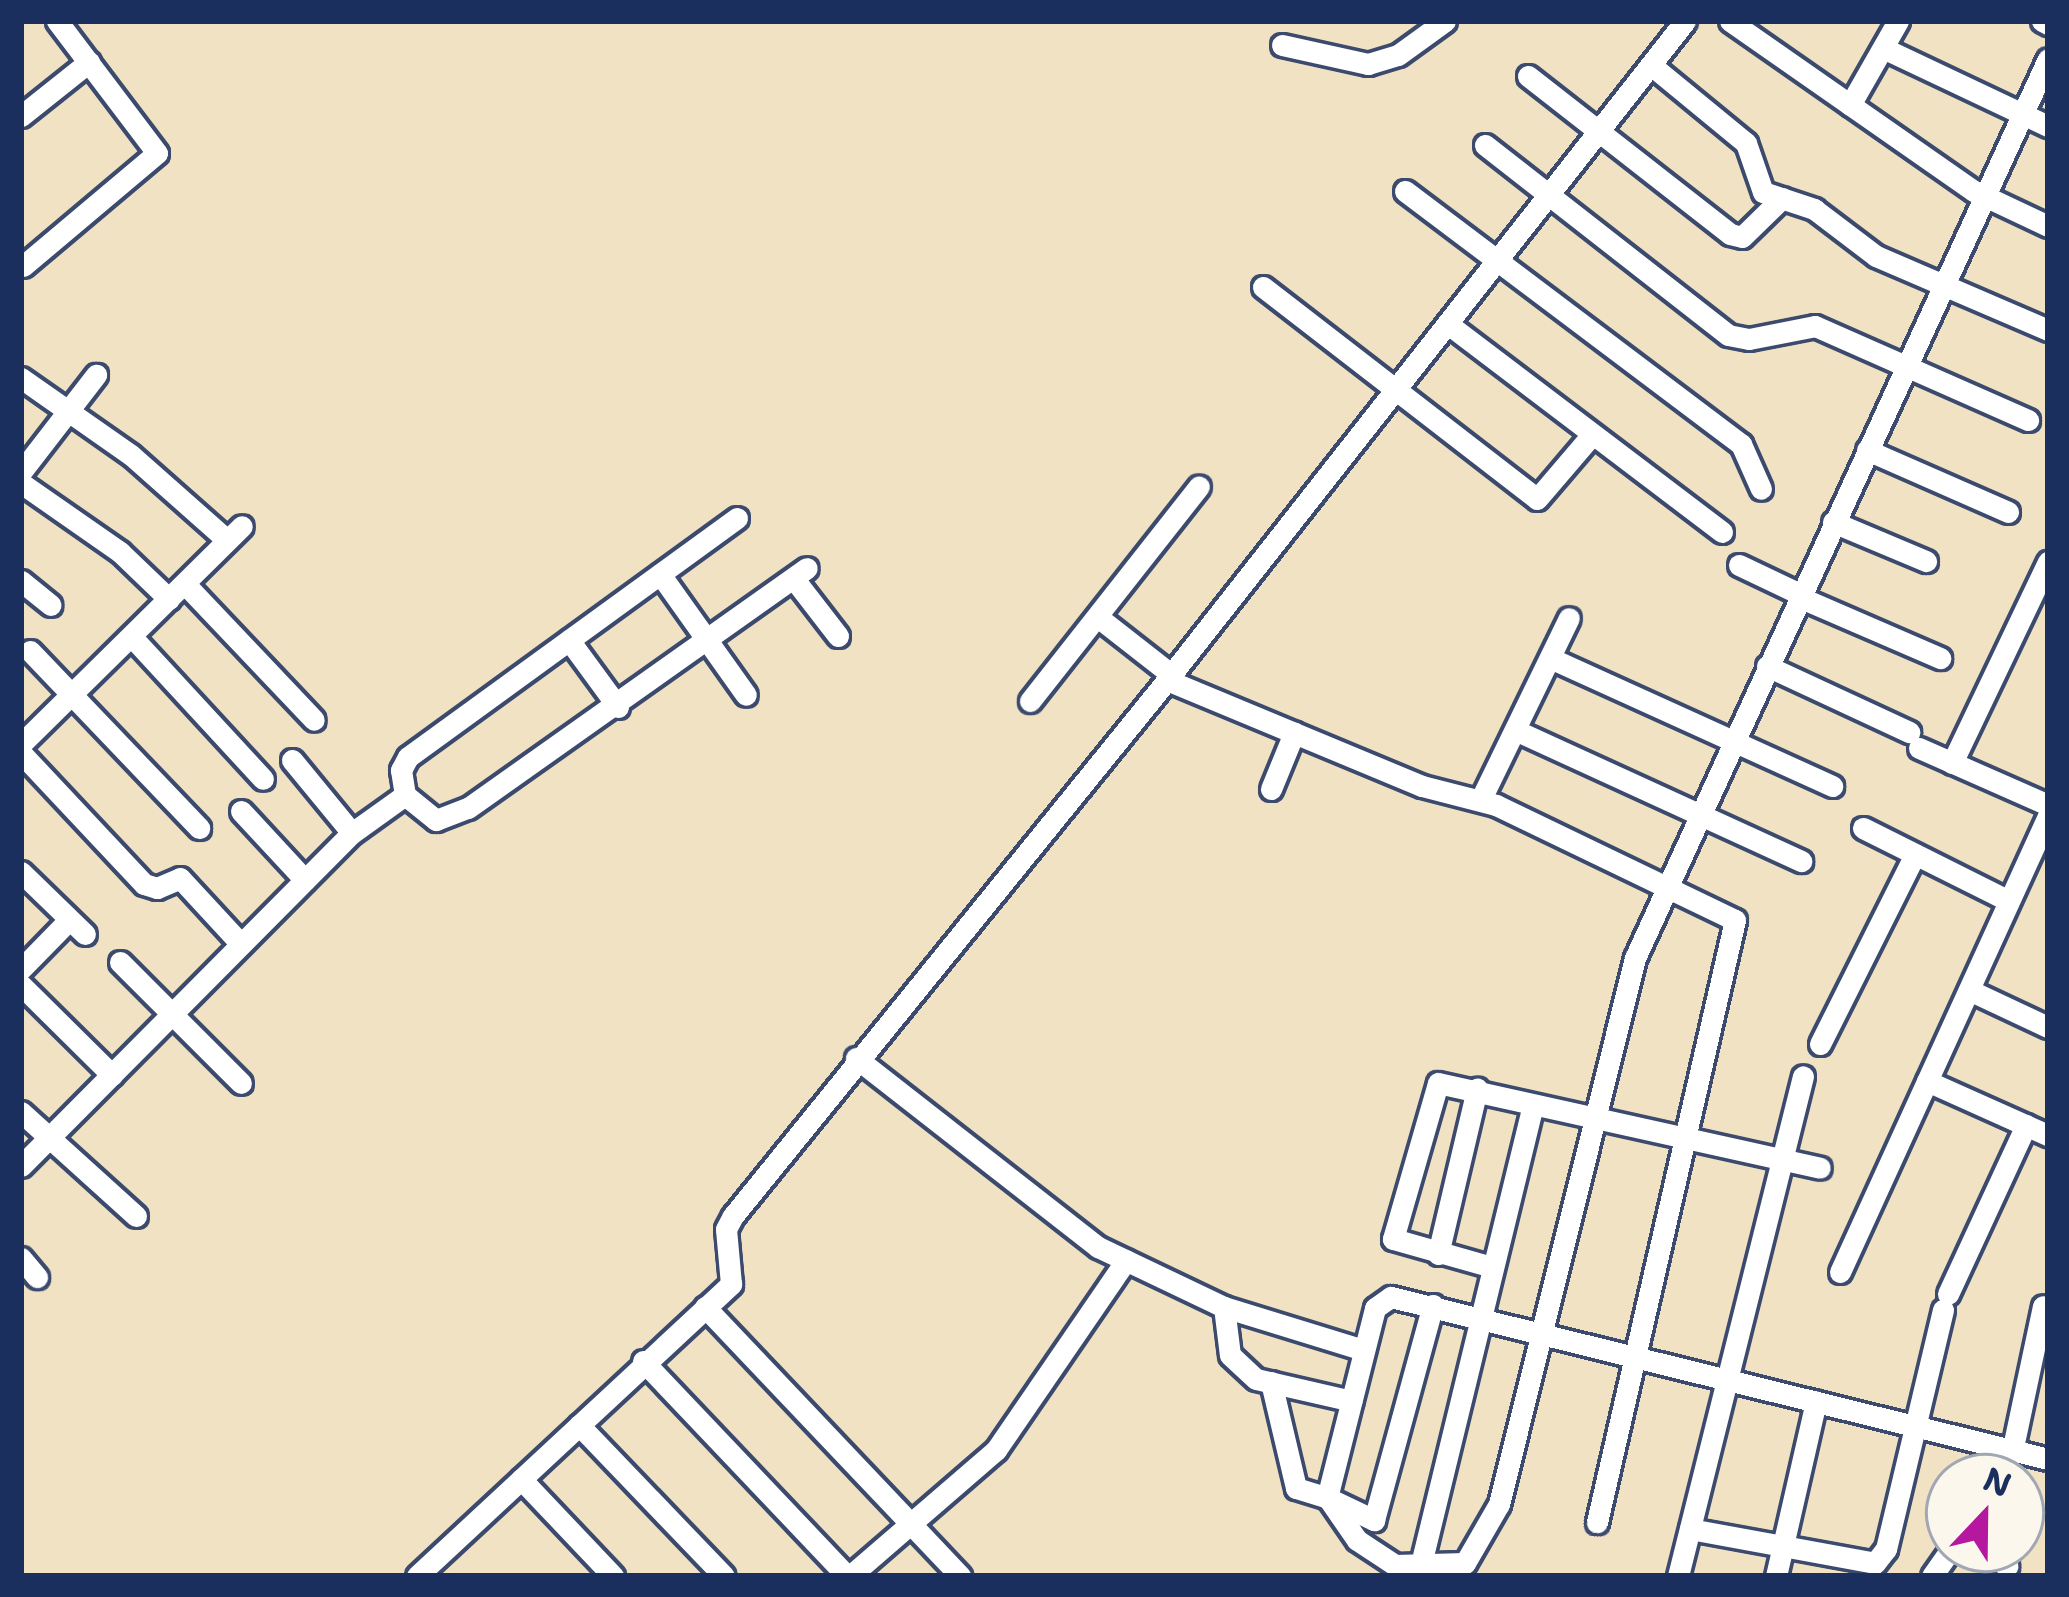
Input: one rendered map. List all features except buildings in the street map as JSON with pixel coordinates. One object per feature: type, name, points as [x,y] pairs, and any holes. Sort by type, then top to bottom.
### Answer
[{"type":"street","points":[[1282,45],[1368,64],[1398,55],[1445,21]]},
{"type":"street","points":[[417,1576],[731,1284],[726,1229],[733,1216],[856,1058],[1170,677],[1685,21]]},
{"type":"street","points":[[1730,21],[1984,196],[2048,226]]},
{"type":"street","points":[[1850,105],[1898,21]]},
{"type":"street","points":[[23,266],[157,153],[64,24]]},
{"type":"street","points":[[1883,48],[2048,126]]},
{"type":"street","points":[[2048,59],[1635,958],[1543,1334],[1499,1504],[1465,1563],[1396,1565],[1357,1540],[1327,1498],[1364,1350],[1383,1298],[1433,1305],[1543,1334],[1637,1357],[1725,1381],[2048,1459]]},
{"type":"street","points":[[24,107],[88,62]]},
{"type":"street","points":[[1651,65],[1746,143],[1755,187],[1942,285],[2048,330]]},
{"type":"street","points":[[1528,76],[1735,236],[1782,198]]},
{"type":"street","points":[[1485,146],[1728,335],[1749,339],[1815,326],[2028,420]]},
{"type":"street","points":[[1406,191],[1741,444],[1762,489]]},
{"type":"street","points":[[1263,286],[1537,499],[1590,436]]},
{"type":"street","points":[[1448,324],[1721,532]]},
{"type":"street","points":[[21,472],[96,375]]},
{"type":"street","points":[[21,378],[234,533],[21,748],[144,884],[157,888],[179,878],[241,944]]},
{"type":"street","points":[[1867,450],[2008,512]]},
{"type":"street","points":[[21,483],[177,591],[314,720]]},
{"type":"street","points":[[1030,701],[1199,487]]},
{"type":"street","points":[[737,518],[408,757],[401,770],[405,795],[436,820],[455,814],[618,707],[800,573],[838,636]]},
{"type":"street","points":[[1833,522],[1927,562]]},
{"type":"street","points":[[1952,763],[2048,562]]},
{"type":"street","points":[[1739,565],[1940,658]]},
{"type":"street","points":[[660,574],[746,695]]},
{"type":"street","points":[[21,581],[51,605]]},
{"type":"street","points":[[1099,618],[1170,677],[1422,786],[1481,799],[1735,920],[1597,1522]]},
{"type":"street","points":[[1481,799],[1569,618]]},
{"type":"street","points":[[132,637],[262,779]]},
{"type":"street","points":[[568,640],[618,707]]},
{"type":"street","points":[[30,651],[199,828]]},
{"type":"street","points":[[1550,658],[1832,786]]},
{"type":"street","points":[[1767,666],[1952,763],[2048,805]]},
{"type":"street","points":[[1515,730],[1801,861]]},
{"type":"street","points":[[1271,789],[1294,733]]},
{"type":"street","points":[[292,760],[352,833]]},
{"type":"street","points":[[21,1166],[352,833],[405,795]]},
{"type":"street","points":[[241,811],[305,880]]},
{"type":"street","points":[[1840,1272],[2048,816]]},
{"type":"street","points":[[1863,828],[2009,901]]},
{"type":"street","points":[[1820,1043],[1915,854]]},
{"type":"street","points":[[21,872],[77,927],[21,969]]},
{"type":"street","points":[[120,962],[241,1084]]},
{"type":"street","points":[[21,985],[112,1075]]},
{"type":"street","points":[[1969,990],[2048,1027]]},
{"type":"street","points":[[856,1058],[1039,1206],[1126,1260],[1224,1307],[1364,1350]]},
{"type":"street","points":[[1678,1576],[1803,1076]]},
{"type":"street","points":[[1927,1081],[2048,1135]]},
{"type":"street","points":[[1492,1268],[1399,1244],[1392,1233],[1430,1090],[1452,1082],[1533,1106],[1597,1116],[1820,1168]]},
{"type":"street","points":[[1438,1254],[1477,1089]]},
{"type":"street","points":[[1421,1564],[1533,1106]]},
{"type":"street","points":[[21,1112],[136,1216]]},
{"type":"street","points":[[1690,1529],[1875,1563],[1886,1549],[1946,1302],[2026,1125]]},
{"type":"street","points":[[21,1258],[38,1277]]},
{"type":"street","points":[[643,1361],[849,1576],[996,1450],[1126,1260]]},
{"type":"street","points":[[1271,1382],[1296,1488],[1374,1520],[1433,1305]]},
{"type":"street","points":[[2009,1451],[2043,1306]]},
{"type":"street","points":[[705,1307],[961,1576]]},
{"type":"street","points":[[1224,1307],[1230,1355],[1271,1382],[1352,1401]]},
{"type":"street","points":[[1775,1576],[1816,1402]]},
{"type":"street","points":[[579,1425],[724,1576]]},
{"type":"street","points":[[520,1479],[613,1576]]}]
